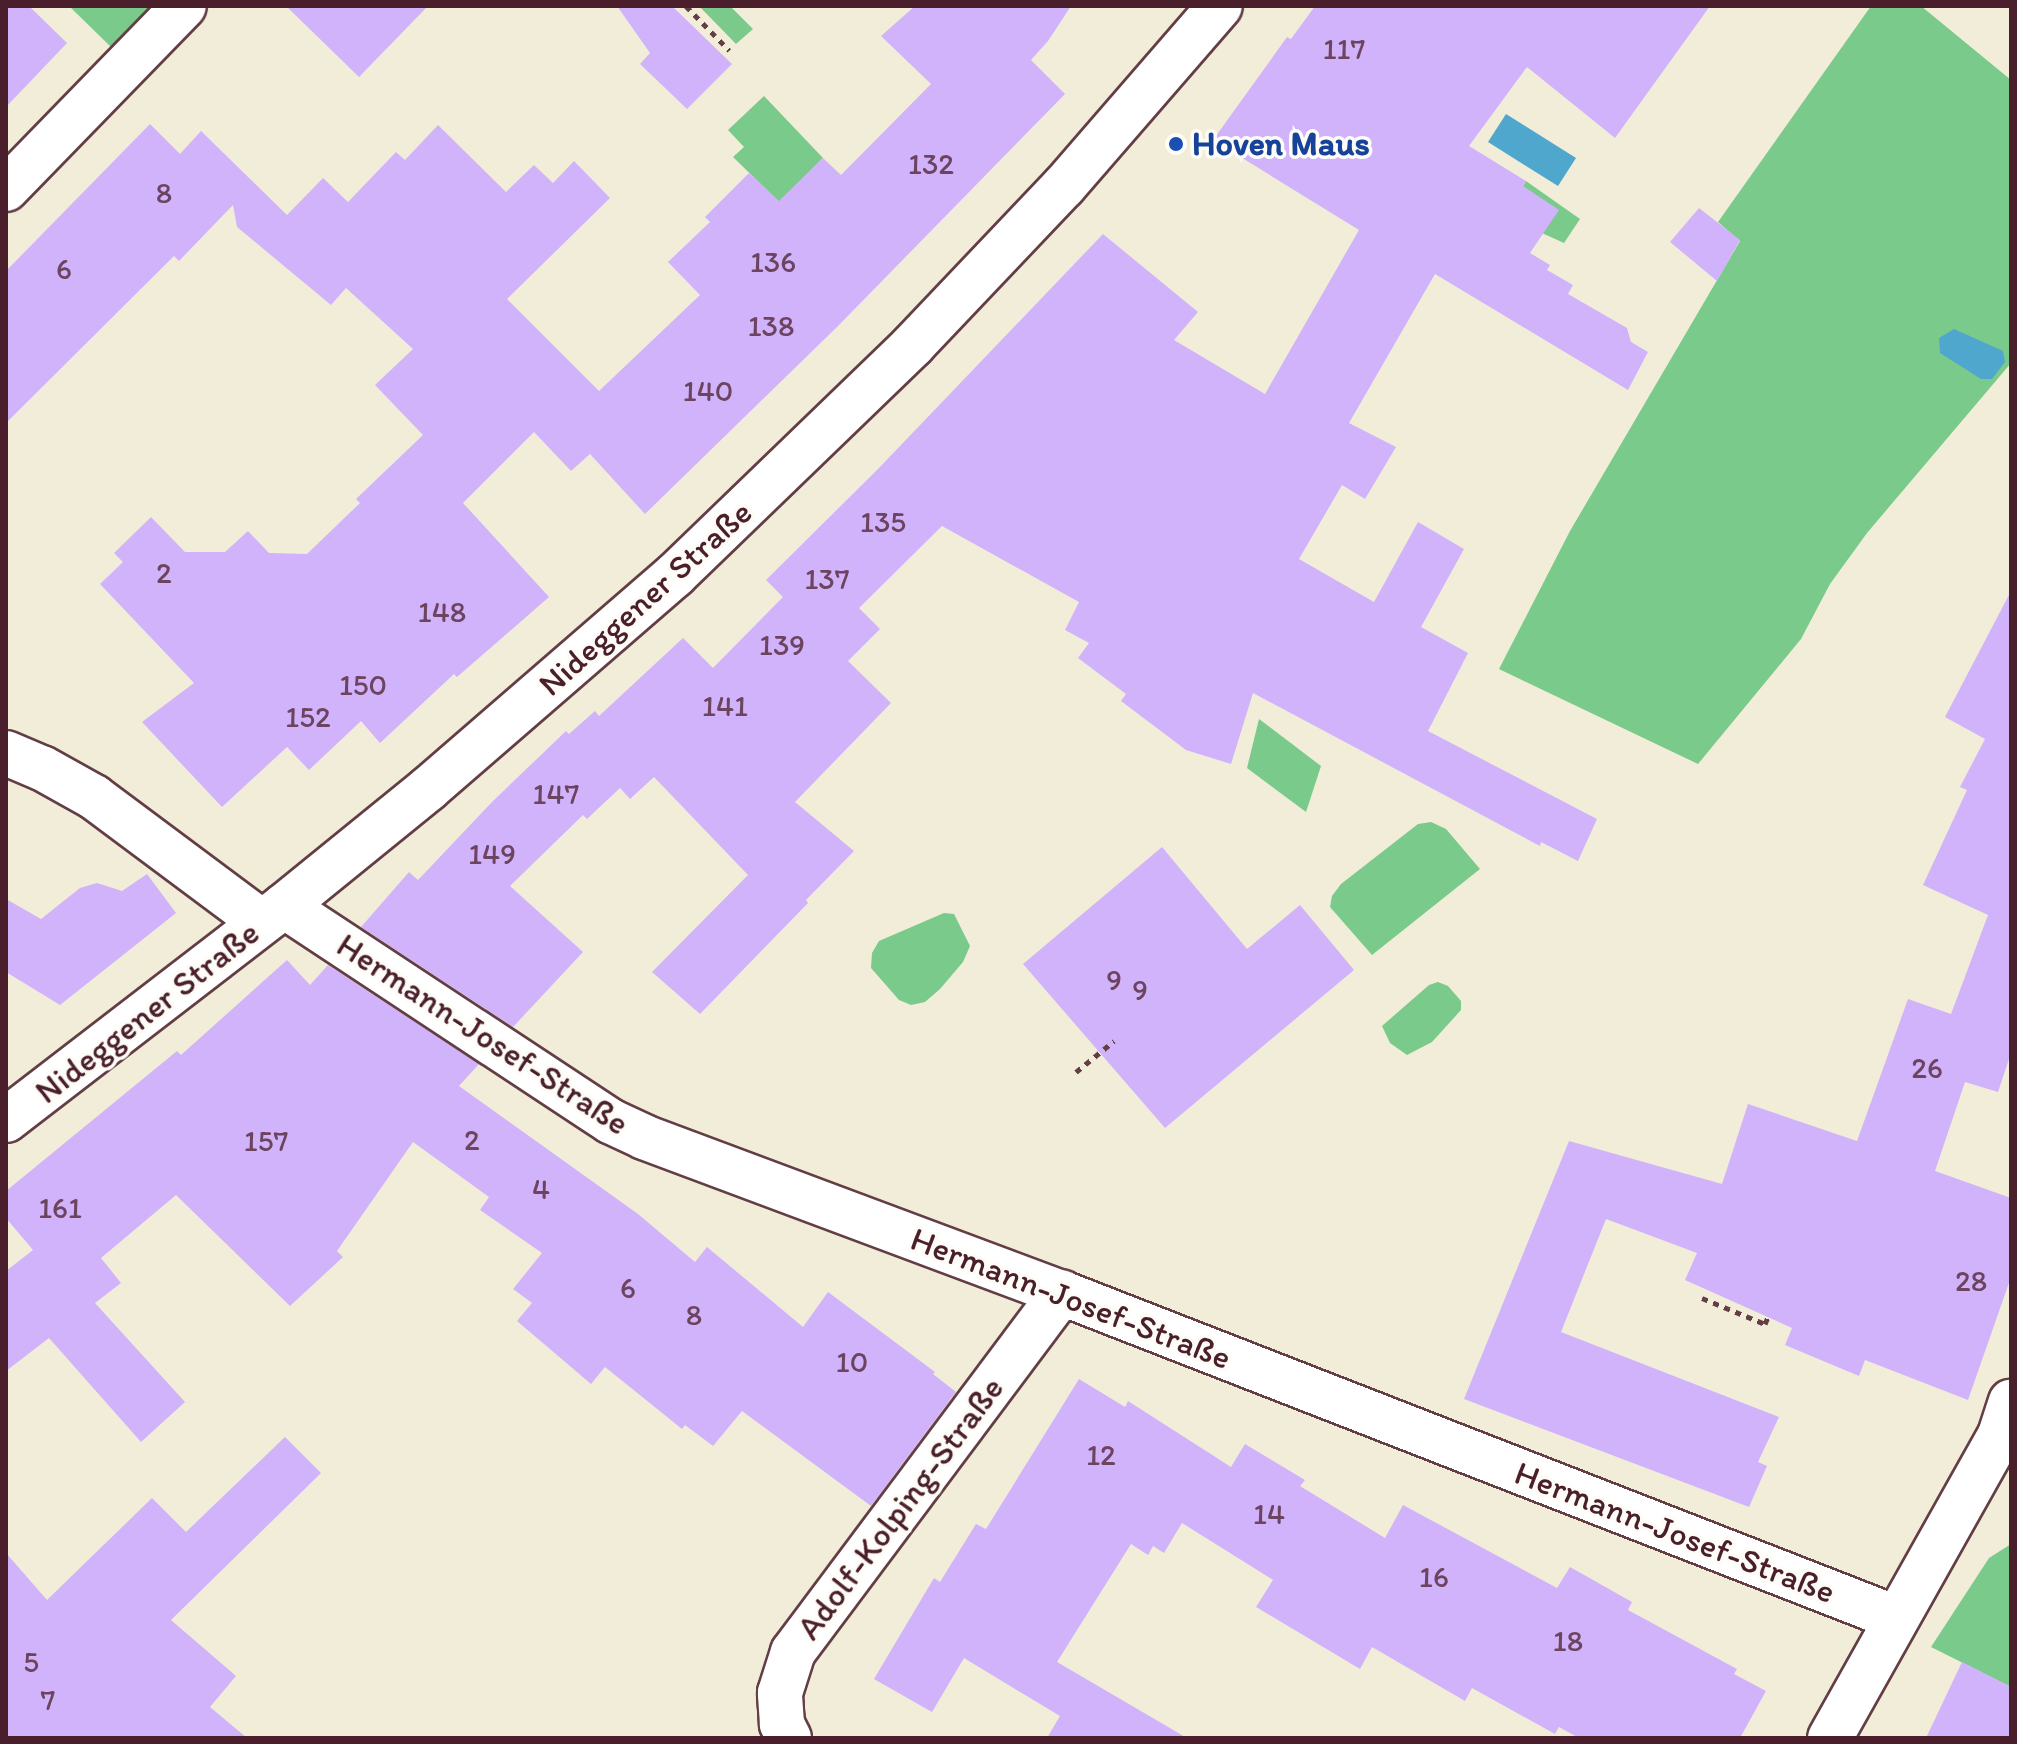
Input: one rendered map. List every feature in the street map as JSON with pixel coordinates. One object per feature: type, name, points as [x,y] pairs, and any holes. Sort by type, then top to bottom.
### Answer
[{"type":"street","points":[[6,189],[184,6]]},
{"type":"street","name":"Nideggener Straße","points":[[6,1120],[273,914],[554,683],[764,490],[913,345],[1064,186],[1220,6]]},
{"type":"street","name":"Hermann-Josef-Straße","points":[[6,753],[42,768],[94,797],[273,914],[610,1121],[644,1137],[1062,1293],[1896,1618]]},
{"type":"street","name":"Adolf-Kolping-Straße","points":[[789,1738],[782,1724],[780,1693],[793,1652],[1062,1293]]},
{"type":"street","points":[[1830,1738],[2007,1425]]},
{"type":"path","points":[[686,6],[729,50]]},
{"type":"path","points":[[1076,1072],[1114,1041]]},
{"type":"path","points":[[1702,1298],[1765,1324],[1768,1317]]},
{"type":"green space","points":[[69,6],[152,6],[111,47]]},
{"type":"green space","points":[[699,6],[730,6],[753,29],[736,44]]},
{"type":"green space","points":[[1871,6],[1921,6],[2011,80],[2011,363],[1867,533],[1830,584],[1801,639],[1698,764],[1499,669],[1570,531],[1740,241],[1718,222]]},
{"type":"green space","points":[[764,96],[823,158],[779,202],[733,157],[744,147],[728,130]]},
{"type":"green space","points":[[1526,181],[1580,219],[1564,243],[1506,217]]},
{"type":"green space","points":[[1259,719],[1321,766],[1306,812],[1247,768]]},
{"type":"green space","points":[[1431,822],[1446,829],[1480,869],[1372,955],[1330,907],[1332,896],[1341,884],[1418,824]]},
{"type":"green space","points":[[944,913],[954,914],[970,946],[963,962],[925,1002],[911,1005],[899,1000],[871,968],[872,953],[879,941]]},
{"type":"green space","points":[[1438,982],[1448,986],[1461,1001],[1461,1010],[1432,1042],[1407,1055],[1390,1043],[1382,1026],[1429,985]]},
{"type":"green space","points":[[2011,1544],[2011,1687],[1931,1647],[1989,1558]]},
{"type":"water","points":[[1506,114],[1576,158],[1558,186],[1488,142]]},
{"type":"water","points":[[1954,329],[2003,351],[2005,362],[1992,379],[1981,379],[1940,353],[1939,338]]},
{"type":"building","points":[[6,6],[29,6],[67,43],[6,107]]},
{"type":"building","points":[[286,6],[428,6],[359,77]]},
{"type":"building","points":[[617,6],[672,6],[732,64],[687,109],[640,64],[650,53]]},
{"type":"building","points":[[915,6],[1071,6],[1031,60],[1065,94],[838,326],[645,514],[590,454],[571,471],[534,432],[463,503],[549,597],[457,677],[454,674],[380,743],[361,721],[309,770],[287,747],[222,807],[142,722],[194,683],[100,584],[123,562],[114,553],[151,517],[185,552],[225,552],[248,531],[269,553],[307,554],[360,503],[356,499],[423,435],[375,385],[413,349],[346,288],[331,305],[237,227],[233,205],[179,261],[174,256],[6,423],[6,271],[150,124],[180,154],[201,131],[287,215],[323,178],[348,202],[396,152],[405,160],[438,125],[506,192],[534,165],[553,183],[574,161],[610,198],[507,299],[599,391],[700,295],[668,262],[710,222],[705,217],[749,173],[779,201],[823,158],[841,175],[931,84],[881,36]]},
{"type":"building","points":[[1315,6],[1710,6],[1615,138],[1527,67],[1469,146],[1526,181],[1523,186],[1559,210],[1530,253],[1550,265],[1547,270],[1573,285],[1568,294],[1627,328],[1631,342],[1648,352],[1628,390],[1435,274],[1349,423],[1396,447],[1365,499],[1342,485],[1299,559],[1374,602],[1418,522],[1464,549],[1421,627],[1468,653],[1428,731],[1597,819],[1578,861],[1541,842],[1540,846],[1253,693],[1231,764],[1186,750],[1121,701],[1126,694],[1078,658],[1089,643],[1065,630],[1079,602],[942,526],[859,608],[880,629],[848,661],[891,703],[795,802],[854,851],[700,1014],[652,972],[748,875],[654,777],[630,799],[620,788],[587,819],[583,815],[510,886],[583,952],[513,1027],[361,927],[409,872],[418,880],[493,801],[566,731],[569,734],[595,711],[599,716],[683,638],[713,668],[783,597],[766,580],[879,468],[1103,234],[1198,312],[1174,340],[1265,394],[1359,230],[1213,140],[1287,37],[1291,39]]},
{"type":"building","points":[[1699,208],[1740,240],[1717,281],[1670,242]]},
{"type":"building","points":[[2011,591],[2011,1053],[1998,1092],[1965,1082],[1935,1171],[2011,1198],[2011,1277],[1968,1400],[1865,1360],[1859,1376],[1785,1345],[1792,1328],[1685,1280],[1697,1253],[1606,1219],[1561,1332],[1779,1417],[1758,1462],[1767,1466],[1749,1507],[1464,1399],[1569,1141],[1722,1184],[1748,1104],[1857,1141],[1908,999],[1951,1014],[1988,915],[1923,885],[1967,790],[1960,787],[1985,739],[1945,717]]},
{"type":"building","points":[[1162,847],[1247,949],[1300,905],[1354,970],[1165,1128],[1023,964]]},
{"type":"building","points":[[147,874],[176,913],[60,1005],[6,972],[6,899],[41,919],[80,888],[97,883],[122,891]]},
{"type":"building","points":[[287,960],[310,985],[328,965],[479,1064],[459,1086],[638,1214],[695,1262],[707,1247],[803,1327],[828,1292],[935,1372],[933,1374],[956,1392],[871,1506],[742,1411],[713,1446],[685,1425],[682,1429],[605,1367],[591,1384],[517,1321],[532,1303],[513,1289],[542,1253],[480,1210],[489,1197],[413,1142],[337,1251],[343,1257],[290,1306],[176,1195],[101,1258],[121,1283],[95,1303],[185,1402],[141,1442],[49,1338],[6,1371],[6,1271],[33,1250],[6,1218],[6,1191],[177,1051],[181,1055]]},
{"type":"building","points":[[1079,1379],[1125,1407],[1128,1401],[1231,1467],[1245,1444],[1305,1480],[1300,1486],[1385,1538],[1403,1505],[1557,1588],[1570,1567],[1632,1602],[1628,1610],[1737,1669],[1734,1674],[1766,1691],[1740,1738],[1579,1738],[1559,1727],[1555,1734],[1472,1688],[1465,1701],[1372,1647],[1360,1669],[1256,1607],[1273,1580],[1182,1523],[1164,1553],[1153,1546],[1148,1555],[1131,1544],[1057,1662],[1187,1738],[1047,1738],[1060,1716],[964,1658],[932,1712],[874,1679],[934,1578],[940,1582],[976,1524],[986,1529]]},
{"type":"building","points":[[285,1437],[321,1473],[171,1620],[236,1676],[210,1707],[247,1738],[6,1738],[6,1553],[47,1600],[152,1498],[186,1532]]},
{"type":"building","points":[[1962,1662],[2011,1687],[2011,1738],[1926,1738]]},
{"type":"place","name":"Hoven Maus","points":[[1176,144]]}]
